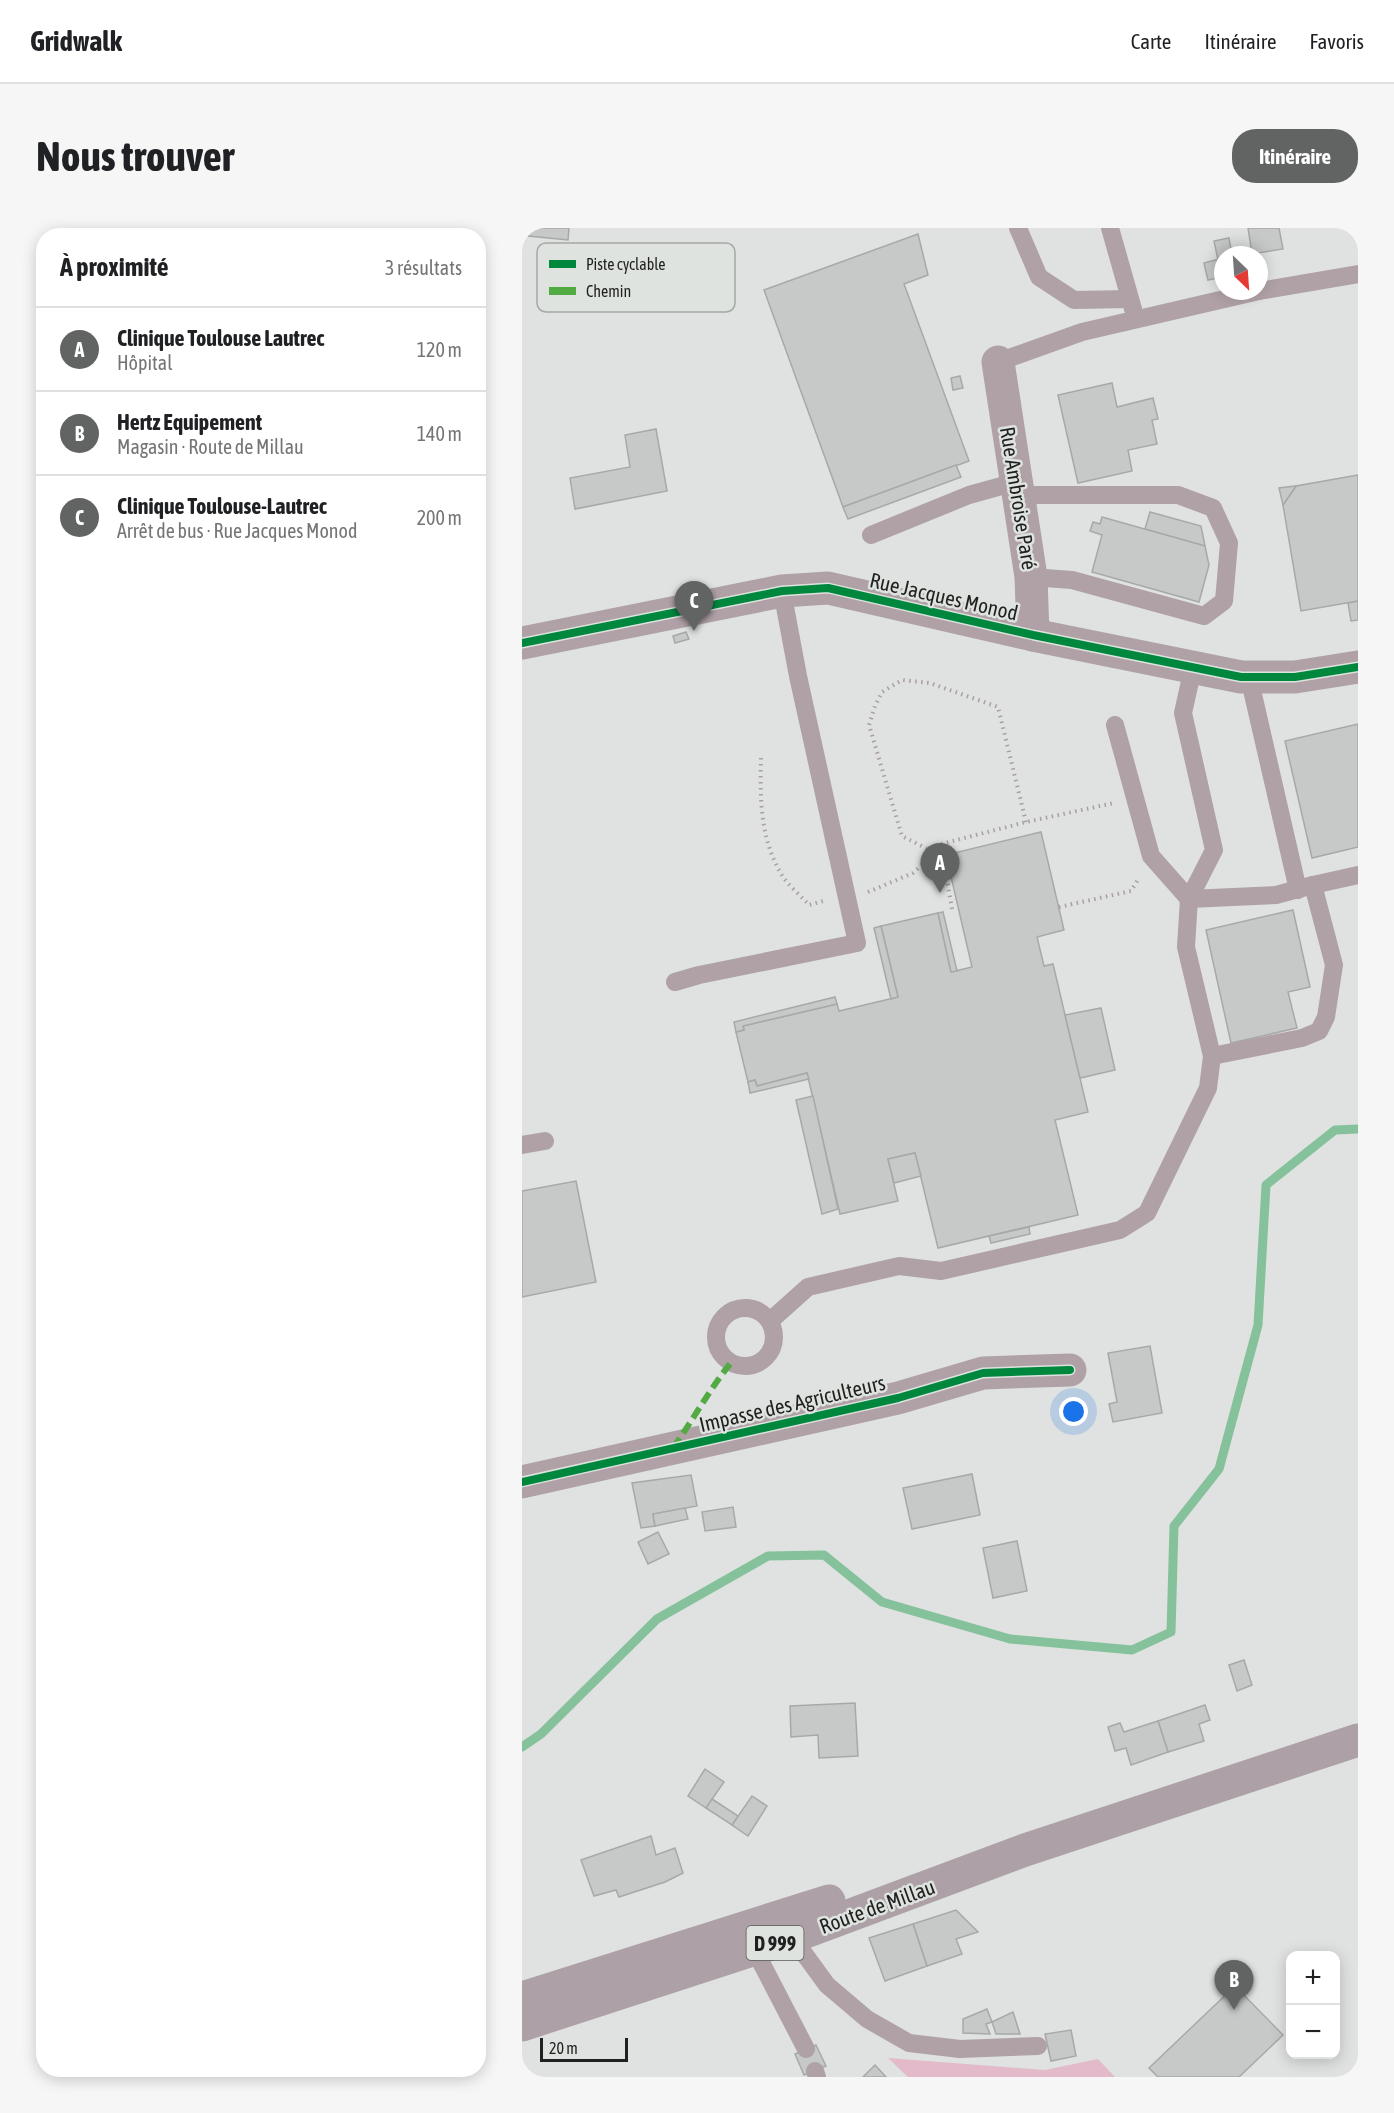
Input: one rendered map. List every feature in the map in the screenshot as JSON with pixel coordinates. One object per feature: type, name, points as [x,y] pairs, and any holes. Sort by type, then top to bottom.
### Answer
[{"type":"main road","name":"Route de Millau","points":[[522,1998],[749,1939],[792,1937],[1025,1850],[1358,1740]]},
{"type":"main road","name":"Route de Millau","points":[[522,2025],[749,1939],[836,1899],[1025,1850]]},
{"type":"street","name":"Rue Ambroise Paré","points":[[998,362],[1031,577],[1033,635]]},
{"type":"street","name":"Rue Jacques Monod","points":[[522,643],[782,591],[828,588],[1033,635],[1193,668],[1249,677],[1295,677],[1358,667]]},
{"type":"street","name":"Impasse des Agriculteurs","points":[[522,1482],[898,1398],[983,1373],[1070,1370]]},
{"type":"lane","points":[[1018,228],[1040,277],[1074,300],[1131,299]]},
{"type":"lane","points":[[1110,228],[1137,320]]},
{"type":"lane","points":[[1268,289],[1358,274]]},
{"type":"lane","points":[[998,362],[1082,332],[1221,300]]},
{"type":"lane","points":[[871,535],[969,495],[1017,489],[1178,495],[1213,508],[1229,543],[1224,601],[1204,615],[1072,580],[1031,577]]},
{"type":"lane","points":[[675,982],[699,975],[857,943],[798,676],[782,591]]},
{"type":"lane","points":[[770,1321],[808,1287],[900,1266],[941,1271],[1120,1230],[1147,1213],[1208,1088],[1212,1056],[1186,947],[1189,898],[1214,850],[1183,713],[1193,668]]},
{"type":"lane","points":[[1212,1056],[1302,1038],[1319,1031],[1326,1017],[1334,965],[1305,887],[1249,677]]},
{"type":"lane","points":[[1115,724],[1151,856],[1189,898],[1276,895],[1358,875]]},
{"type":"lane","points":[[522,1145],[544,1141]]},
{"type":"lane","points":[[792,1937],[827,1985],[867,2019],[909,2043],[960,2049],[1038,2046]]},
{"type":"lane","points":[[749,1939],[806,2049]]},
{"type":"path","points":[[943,857],[902,836],[869,725],[874,706],[882,692],[902,680],[930,683],[998,707],[1026,822]]},
{"type":"path","points":[[761,758],[760,802],[766,841],[784,878],[809,905],[875,890],[913,873],[926,861],[943,857]]},
{"type":"path","points":[[952,909],[941,844],[1026,822],[1135,799]]},
{"type":"path","points":[[1059,907],[1131,891],[1151,856]]},
{"type":"shaded area","points":[[888,2058],[1045,2070],[1098,2059],[1115,2077],[908,2077]]},
{"type":"building","points":[[527,228],[569,228],[568,240],[528,236]]},
{"type":"building","points":[[1248,228],[1279,228],[1283,249],[1268,251],[1268,246],[1251,246]]},
{"type":"building","points":[[918,234],[928,275],[904,284],[969,461],[843,507],[764,290]]},
{"type":"building","points":[[1229,238],[1230,246],[1215,246],[1214,241]]},
{"type":"building","points":[[1214,260],[1214,279],[1208,280],[1204,263]]},
{"type":"building","points":[[960,376],[963,388],[953,390],[951,378]]},
{"type":"building","points":[[1112,383],[1117,407],[1153,398],[1158,419],[1152,420],[1157,444],[1128,450],[1132,471],[1078,483],[1058,395]]},
{"type":"building","points":[[656,429],[667,491],[575,509],[570,478],[630,467],[625,435]]},
{"type":"building","points":[[956,465],[961,477],[848,519],[843,507]]},
{"type":"building","points":[[1358,475],[1358,601],[1301,611],[1283,505],[1296,486]]},
{"type":"building","points":[[1296,486],[1283,505],[1279,488]]},
{"type":"building","points":[[1150,512],[1201,526],[1205,546],[1145,529]]},
{"type":"building","points":[[1102,517],[1205,546],[1209,565],[1199,602],[1092,572],[1102,535],[1090,531],[1093,522],[1100,524]]},
{"type":"building","points":[[1358,601],[1358,620],[1351,621],[1348,603]]},
{"type":"building","points":[[686,632],[689,639],[675,643],[673,636]]},
{"type":"building","points":[[1358,724],[1358,847],[1312,858],[1285,741]]},
{"type":"building","points":[[1041,832],[1064,930],[1037,937],[1044,966],[1053,964],[1088,1112],[1055,1120],[1078,1215],[938,1248],[915,1153],[888,1159],[898,1201],[840,1214],[807,1073],[757,1086],[755,1080],[748,1082],[736,1032],[744,1030],[743,1026],[837,1004],[839,1011],[898,997],[881,926],[938,913],[951,972],[972,967],[946,855]]},
{"type":"building","points":[[1293,910],[1310,987],[1288,992],[1297,1028],[1231,1043],[1206,930]]},
{"type":"building","points":[[943,912],[957,971],[951,972],[938,913]]},
{"type":"building","points":[[881,926],[898,997],[891,999],[874,928]]},
{"type":"building","points":[[835,997],[837,1004],[743,1026],[744,1030],[736,1032],[734,1022]]},
{"type":"building","points":[[1101,1008],[1115,1070],[1080,1078],[1065,1015]]},
{"type":"building","points":[[807,1073],[809,1079],[750,1093],[748,1082],[755,1080],[757,1086]]},
{"type":"building","points":[[813,1096],[838,1209],[822,1214],[796,1100]]},
{"type":"building","points":[[915,1153],[921,1176],[894,1183],[888,1159]]},
{"type":"building","points":[[576,1181],[596,1282],[522,1297],[522,1191]]},
{"type":"building","points":[[1029,1227],[1030,1234],[991,1243],[989,1236]]},
{"type":"building","points":[[1150,1346],[1162,1413],[1113,1422],[1109,1404],[1117,1402],[1108,1353]]},
{"type":"building","points":[[972,1474],[980,1515],[912,1529],[903,1488]]},
{"type":"building","points":[[691,1475],[697,1506],[653,1514],[655,1526],[641,1528],[632,1483]]},
{"type":"building","points":[[733,1507],[736,1527],[705,1531],[702,1512]]},
{"type":"building","points":[[685,1508],[688,1519],[655,1526],[653,1514]]},
{"type":"building","points":[[658,1532],[669,1554],[648,1564],[638,1542]]},
{"type":"building","points":[[1017,1541],[1027,1591],[993,1598],[983,1548]]},
{"type":"building","points":[[1244,1660],[1252,1685],[1237,1691],[1229,1665]]},
{"type":"building","points":[[855,1703],[858,1756],[819,1758],[818,1735],[791,1737],[790,1706]]},
{"type":"building","points":[[1205,1705],[1210,1720],[1199,1724],[1204,1741],[1168,1752],[1158,1721]]},
{"type":"building","points":[[1158,1721],[1168,1752],[1131,1765],[1126,1748],[1115,1751],[1108,1727],[1120,1723],[1124,1732]]},
{"type":"building","points":[[705,1769],[724,1782],[706,1808],[688,1796]]},
{"type":"building","points":[[752,1796],[767,1806],[748,1836],[732,1825]]},
{"type":"building","points":[[712,1799],[738,1816],[732,1825],[706,1808]]},
{"type":"building","points":[[651,1836],[656,1855],[675,1848],[683,1873],[665,1882],[619,1897],[616,1890],[594,1896],[581,1860]]},
{"type":"building","points":[[956,1910],[978,1932],[956,1939],[962,1954],[927,1966],[913,1924]]},
{"type":"building","points":[[913,1924],[927,1966],[885,1981],[869,1938]]},
{"type":"building","points":[[1235,1986],[1283,2035],[1239,2077],[1158,2077],[1149,2068]]},
{"type":"building","points":[[987,2009],[992,2022],[986,2024],[990,2034],[963,2033],[963,2019]]},
{"type":"building","points":[[1013,2012],[1020,2034],[996,2034],[992,2022]]},
{"type":"building","points":[[1071,2030],[1076,2056],[1051,2061],[1045,2034]]},
{"type":"building","points":[[816,2045],[826,2066],[804,2075],[795,2054]]},
{"type":"building","points":[[875,2065],[886,2077],[863,2077]]},
{"type":"waterway","points":[[522,1747],[541,1734],[657,1619],[768,1556],[824,1555],[882,1602],[1010,1639],[1132,1650],[1171,1632],[1174,1526],[1219,1469],[1258,1325],[1266,1185],[1335,1130],[1358,1129]]},
{"type":"marked path","points":[[673,1448],[730,1364]]},
{"type":"cycle path","points":[[522,643],[782,591],[828,588],[1033,635],[1241,677],[1295,677],[1358,667]]},
{"type":"cycle path","points":[[522,1482],[898,1398],[983,1373],[1070,1370]]},
{"type":"place","name":"Clinique Toulouse-Lautrec","points":[[694,631]]},
{"type":"place","name":"Clinique Toulouse Lautrec","points":[[940,893]]},
{"type":"place","name":"Hertz Equipement","points":[[1234,2010]]}]
